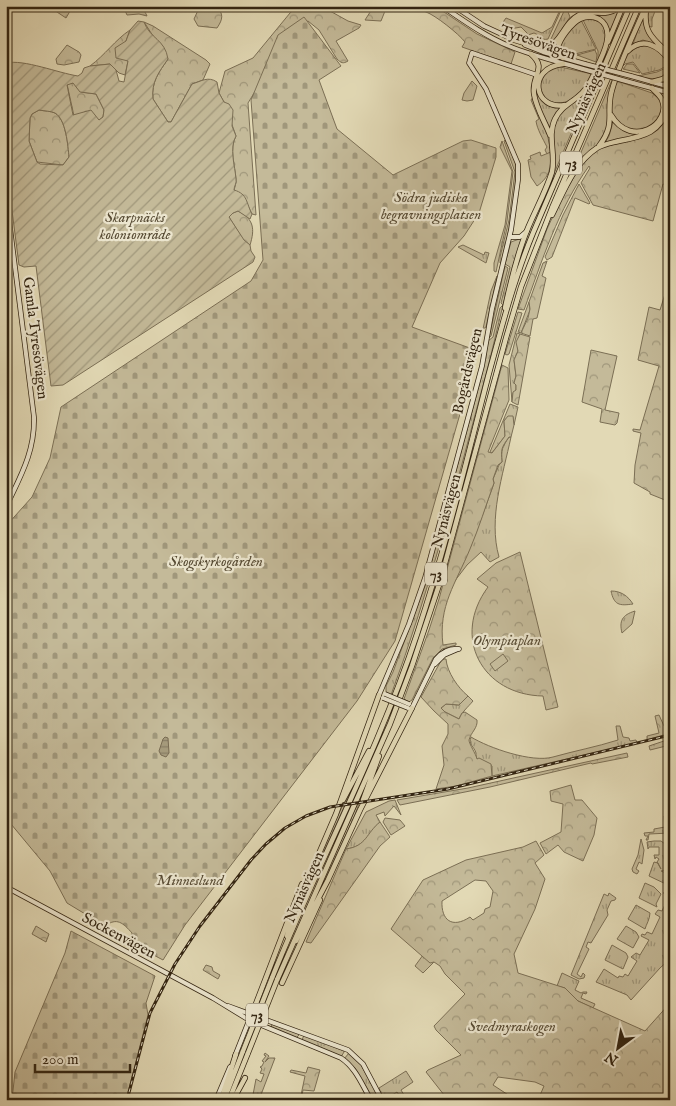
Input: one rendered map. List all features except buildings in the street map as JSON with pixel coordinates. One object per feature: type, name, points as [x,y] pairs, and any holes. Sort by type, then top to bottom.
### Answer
[{"type":"highway","points":[[511,39],[540,47],[549,47],[569,23],[578,16],[586,12],[611,12],[622,6]]},
{"type":"highway","points":[[551,138],[555,120],[566,104],[581,94],[588,86],[622,6]]},
{"type":"highway","name":"Nynäsvägen","points":[[229,1100],[245,1052],[274,979],[281,955],[370,755],[417,635],[432,587],[500,334],[521,265],[630,6]]},
{"type":"highway","name":"Nynäsvägen","points":[[274,979],[287,955],[390,724],[412,666],[437,590],[513,311],[536,247],[639,6]]},
{"type":"highway","points":[[536,247],[571,176],[581,162],[599,147],[609,132],[612,90],[646,6]]},
{"type":"highway","points":[[646,6],[645,23],[648,32],[670,55]]},
{"type":"highway","points":[[500,334],[516,260],[552,171],[553,151],[551,138],[534,96],[534,85],[539,76],[550,67],[563,61],[558,50],[560,43],[574,23],[583,18],[589,16],[597,18],[604,24],[607,29],[606,47]]},
{"type":"highway","points":[[627,52],[636,44],[646,43],[659,49],[670,60]]},
{"type":"highway","points":[[531,54],[539,63],[539,90],[545,101],[551,105],[566,104]]},
{"type":"highway","points":[[611,114],[617,124],[628,131],[637,132],[649,128],[658,121],[664,110],[661,98],[652,85],[670,73]]},
{"type":"highway","points":[[599,147],[649,133],[660,124],[670,106]]},
{"type":"highway","points":[[521,265],[527,231]]},
{"type":"highway","points":[[281,955],[299,900],[336,814],[382,696]]},
{"type":"highway","points":[[282,983],[356,818],[410,707]]},
{"type":"highway","points":[[336,814],[388,712]]},
{"type":"highway","points":[[356,818],[390,724]]},
{"type":"highway","points":[[252,1014],[296,896],[315,861]]},
{"type":"highway","points":[[287,955],[328,880]]},
{"type":"highway","name":"Nynäsvägen","points":[[222,1100],[245,1052]]},
{"type":"highway","points":[[222,1100],[236,1054]]},
{"type":"highway","points":[[233,1100],[245,1078]]},
{"type":"street","name":"Tyresövägen","points":[[442,6],[485,34],[508,46],[531,54],[585,64],[631,76],[652,85]]},
{"type":"street","name":"Tyresövägen","points":[[454,6],[484,26],[563,61],[584,69],[632,82],[652,85]]},
{"type":"street","name":"Bogårdsvägen","points":[[382,696],[425,578],[482,366],[492,309],[510,237],[518,180],[518,164],[486,89],[470,64],[472,52],[539,76]]},
{"type":"street","points":[[652,85],[670,88]]},
{"type":"street","points":[[652,85],[670,93]]},
{"type":"street","name":"Gamla Tyresövägen","points":[[6,196],[34,417],[34,431],[33,442],[24,470],[6,507]]},
{"type":"street","points":[[510,237],[520,237],[527,231]]},
{"type":"street","points":[[382,696],[410,707],[434,666],[444,655],[459,649],[441,653],[436,659],[434,666]]},
{"type":"street","name":"Sockenvägen","points":[[6,887],[249,1020],[341,1058],[349,1064],[371,1100]]},
{"type":"street","name":"Sockenvägen","points":[[221,1004],[348,1050],[362,1064],[382,1100]]},
{"type":"street","points":[[216,1100],[252,1014]]},
{"type":"green space","points":[[48,6],[73,6],[66,18]]},
{"type":"green space","points":[[123,6],[134,6],[143,9],[147,16],[139,14],[127,15]]},
{"type":"green space","points":[[200,6],[216,6],[219,9],[222,17],[217,28],[198,26],[194,19]]},
{"type":"green space","points":[[298,6],[321,6],[348,21],[361,25],[336,41],[348,61],[343,63],[337,59],[319,30],[308,21],[293,29],[248,103],[256,215],[252,214],[244,197],[234,191],[236,180],[233,146],[236,136],[219,93],[225,71],[253,58]]},
{"type":"green space","points":[[374,6],[387,6],[381,21],[365,20]]},
{"type":"green space","points":[[410,6],[435,6],[477,34],[515,52],[511,64],[462,47],[465,42],[447,25],[430,14]]},
{"type":"green space","points":[[556,6],[563,6],[548,39],[542,39],[534,33],[528,35],[521,27],[510,29],[501,25],[506,18],[542,33],[552,27],[560,10]]},
{"type":"green space","points":[[618,6],[611,11],[580,13],[575,7]]},
{"type":"green space","points":[[648,6],[657,6],[652,19],[652,27],[647,26]]},
{"type":"green space","points":[[566,7],[570,17],[553,42],[550,41]]},
{"type":"green space","points":[[619,11],[609,36],[608,29],[592,14],[606,15]]},
{"type":"green space","name":"Skogskyrkogården","points":[[304,17],[341,66],[319,80],[337,129],[393,175],[463,141],[471,140],[496,148],[496,157],[479,213],[464,236],[440,263],[412,327],[478,351],[395,641],[357,701],[185,925],[163,960],[131,943],[132,933],[120,922],[109,923],[105,926],[67,903],[50,871],[6,818],[6,526],[32,497],[50,458],[61,407],[251,281],[263,260],[251,100],[278,35]]},
{"type":"green space","points":[[586,18],[601,23],[606,34],[598,61],[598,51],[583,20]]},
{"type":"green space","points":[[642,19],[648,35],[658,46],[643,40],[633,44]]},
{"type":"green space","points":[[581,20],[596,49],[575,54],[560,46],[568,32]]},
{"type":"green space","name":"Skarpnäcks koloniområde","points":[[138,21],[144,22],[150,32],[164,47],[168,59],[156,77],[153,87],[153,99],[168,122],[171,122],[192,84],[205,80],[211,79],[217,82],[219,93],[224,102],[229,104],[233,110],[232,126],[236,136],[233,146],[236,180],[234,190],[244,196],[252,214],[250,219],[238,211],[229,217],[244,240],[250,245],[255,257],[253,262],[63,385],[51,386],[36,266],[24,267],[19,265],[6,164],[6,63],[22,63],[78,76],[84,68],[110,64],[116,70],[119,81],[124,82],[128,61],[116,58],[115,48],[126,41],[130,30]],"holes":[[[73,83],[80,92],[96,94],[104,110],[103,117],[99,120],[91,110],[73,115],[67,85]],[[39,110],[55,113],[62,121],[66,133],[69,157],[63,165],[40,164],[37,162],[29,141],[30,118],[32,114]]]},
{"type":"green space","points":[[144,22],[210,64],[203,80],[192,84],[171,122],[168,122],[153,99],[153,87],[156,78],[168,59]]},
{"type":"green space","points":[[130,30],[126,41],[128,61],[125,75],[119,73],[110,64],[90,66],[120,38]]},
{"type":"green space","points":[[67,45],[79,52],[81,55],[79,62],[64,65],[57,64],[56,59]]},
{"type":"green space","points":[[648,45],[657,50],[670,64],[659,70],[642,74],[633,62],[622,67],[631,51],[637,47]]},
{"type":"green space","points":[[595,50],[597,55],[596,62],[577,55]]},
{"type":"green space","points":[[627,64],[633,64],[640,73],[623,69]]},
{"type":"green space","points":[[556,66],[592,74],[582,90],[572,99],[561,103],[552,102],[545,98],[540,91],[539,83],[543,75]]},
{"type":"green space","points":[[670,66],[669,71],[662,77],[653,79],[638,76],[657,72]]},
{"type":"green space","points":[[595,75],[547,190],[555,163],[553,131],[556,121],[561,112],[577,99]]},
{"type":"green space","points":[[538,80],[538,91],[542,100],[550,106],[562,106],[550,132],[537,99],[536,86]]},
{"type":"green space","points":[[612,80],[608,100],[610,121],[604,138],[573,171]]},
{"type":"green space","points":[[472,81],[477,86],[473,100],[462,100],[464,93]]},
{"type":"green space","points":[[617,81],[652,93],[661,100],[662,112],[652,126],[635,130],[620,124],[614,117],[611,101]]},
{"type":"green space","points":[[74,83],[81,92],[96,94],[104,110],[103,117],[99,120],[86,111],[74,116],[67,84]]},
{"type":"green space","points":[[533,97],[547,133],[551,152],[547,154],[545,150],[547,147],[536,121],[539,119],[531,100]]},
{"type":"green space","points":[[670,109],[670,186],[663,184],[653,221],[593,205],[581,183],[590,168],[589,166],[568,200],[544,254],[524,310],[518,309],[547,229],[559,203],[582,163],[602,147],[642,138]]},
{"type":"green space","points":[[39,110],[55,113],[62,121],[66,133],[69,157],[63,165],[37,162],[29,141],[30,118],[32,114]]},
{"type":"green space","points":[[613,122],[626,132],[637,136],[605,143]]},
{"type":"green space","points":[[505,140],[514,159],[517,176],[512,214],[500,263],[509,220],[515,172]]},
{"type":"green space","points":[[502,141],[513,172],[507,221],[496,272],[494,271],[494,263],[505,225],[512,171],[500,147]]},
{"type":"green space","points":[[540,152],[541,156],[551,152],[551,162],[545,179],[537,186],[531,177],[528,160],[531,159],[530,156]]},
{"type":"green space","points":[[579,184],[590,203],[575,198],[552,257],[547,260],[545,257]]},
{"type":"green space","points":[[238,211],[247,217],[252,225],[250,245],[244,241],[229,217]]},
{"type":"green space","points":[[522,238],[442,536],[418,616],[391,695],[386,692],[386,686],[425,586],[481,378],[488,341],[493,337],[500,308],[503,305],[501,303],[510,267],[505,264],[511,242]]},
{"type":"green space","points":[[463,245],[484,255],[485,252],[489,253],[486,263],[458,247]]},
{"type":"green space","points":[[547,261],[542,276],[546,278],[537,318],[533,319],[530,336],[521,333],[528,318],[529,302],[543,263]]},
{"type":"green space","points":[[505,266],[508,268],[489,338]]},
{"type":"green space","points":[[497,276],[486,327],[483,329],[491,291]]},
{"type":"green space","points":[[665,294],[670,296],[670,407],[665,408],[665,414],[670,417],[670,502],[650,494],[650,492],[634,483],[635,465],[641,433],[633,431],[633,429],[640,430],[659,366],[638,360],[649,307],[660,310]]},
{"type":"green space","points":[[529,302],[530,310],[521,333],[518,332]]},
{"type":"green space","points":[[518,312],[522,313],[509,354],[507,355],[505,354]]},
{"type":"green space","points":[[517,333],[520,334],[517,342],[518,351],[514,360],[516,391],[513,393],[512,402],[509,365]]},
{"type":"green space","points":[[520,334],[530,337],[518,405],[512,402],[513,392],[516,390],[514,383],[516,376],[514,360],[518,351],[516,342]]},
{"type":"green space","points":[[591,350],[617,356],[605,410],[619,413],[615,425],[600,422],[602,409],[582,402]]},
{"type":"green space","points":[[502,365],[508,368],[509,400],[488,452],[492,453],[505,436],[504,421],[508,416],[513,416],[514,425],[511,437],[509,437],[502,449],[502,462],[498,465],[493,479],[494,483],[476,533],[446,606],[442,631],[443,645],[456,643],[456,645],[442,649],[433,658],[412,700],[409,702],[404,699],[439,599]]},
{"type":"green space","points":[[510,404],[518,407],[514,425],[513,417],[504,421],[505,436],[492,453],[490,452]]},
{"type":"green space","points":[[509,437],[511,437],[496,512],[496,542],[499,557],[490,562],[481,552],[467,565],[454,582],[480,521],[494,483],[493,479],[502,462],[502,449]]},
{"type":"green space","name":"Olympiaplan","points":[[520,552],[558,707],[546,710],[543,696],[522,693],[503,686],[489,674],[479,660],[473,643],[472,625],[477,606],[488,587],[477,579],[496,563]]},
{"type":"green space","points":[[611,591],[624,594],[633,604],[618,604]]},
{"type":"green space","points":[[635,611],[632,624],[622,633],[622,619],[627,614]]},
{"type":"green space","points":[[503,654],[508,661],[495,671],[490,664]]},
{"type":"green space","points":[[442,659],[446,659],[448,669],[460,689],[468,696],[459,705],[446,704],[441,708],[459,719],[462,713],[465,712],[477,720],[469,742],[477,759],[479,758],[491,764],[492,776],[456,786],[436,789],[444,765],[442,746],[448,734],[448,724],[421,697]]},
{"type":"green space","points":[[468,696],[473,701],[459,719],[441,708],[446,704],[459,705]]},
{"type":"green space","points":[[659,715],[664,726],[670,724],[670,733],[647,740],[647,736],[659,733],[655,716]]},
{"type":"green space","points":[[616,726],[620,726],[623,737],[629,738],[630,741],[636,740],[637,743],[492,776],[492,766],[477,759],[470,742],[471,737],[488,746],[511,753],[544,758],[618,740]]},
{"type":"green space","points":[[670,739],[670,745],[650,750],[649,746]]},
{"type":"green space","points":[[627,753],[628,757],[591,763],[490,787],[400,805],[397,800],[468,788]]},
{"type":"green space","points":[[571,785],[575,800],[582,800],[597,818],[594,835],[583,861],[564,852],[558,845],[546,854],[540,843],[561,832],[563,804],[551,801],[550,791]]},
{"type":"green space","points":[[353,787],[298,909],[335,821]]},
{"type":"green space","points":[[363,792],[355,815],[309,914],[308,913]]},
{"type":"green space","points":[[395,800],[401,815],[394,806],[385,816],[384,812],[376,815],[380,822],[366,839],[358,845],[346,849],[366,812]]},
{"type":"green space","points":[[670,815],[670,833],[649,834],[648,840],[646,840],[648,836],[645,836],[644,833],[654,832],[654,829],[665,827],[664,816]]},
{"type":"green space","points":[[385,818],[400,820],[405,826],[391,835],[383,822]]},
{"type":"green space","points":[[380,822],[390,837],[380,846],[311,943],[306,942],[346,849],[362,842]]},
{"type":"green space","points":[[641,839],[644,850],[642,864],[639,862],[636,869],[639,871],[637,874],[632,869],[638,855]]},
{"type":"green space","name":"Svedmyraskogen","points":[[536,841],[544,855],[535,863],[545,879],[535,909],[514,954],[518,973],[565,988],[578,1001],[645,1031],[670,1003],[670,1100],[538,1100],[544,1086],[535,1082],[498,1077],[493,1085],[516,1100],[448,1100],[426,1072],[461,1055],[434,1026],[465,994],[445,974],[440,966],[434,962],[430,963],[391,929],[423,880],[466,860],[523,847]],"holes":[[[475,880],[486,881],[493,891],[490,907],[473,920],[470,917],[464,921],[449,921],[443,913],[442,901]]]},
{"type":"green space","points":[[661,841],[665,844],[667,850],[670,861],[669,867],[668,870],[661,871],[670,875],[668,885],[649,876],[654,862],[658,863],[659,859],[656,857],[655,859],[654,855],[659,855],[659,847],[649,847],[648,849],[647,842]]},
{"type":"green space","points":[[645,883],[654,887],[661,894],[656,904],[657,907],[639,898]]},
{"type":"green space","points":[[670,888],[670,959],[631,1000],[627,995],[596,982],[604,969],[618,978],[619,976],[623,977],[625,974],[628,976],[637,961],[631,957],[636,953],[640,955],[649,940],[641,936],[647,932],[652,934],[660,917],[655,914],[658,910],[662,911],[669,896],[663,893]]},
{"type":"green space","points":[[609,893],[616,898],[611,901],[607,910],[608,915],[591,943],[588,942],[586,947],[589,949],[577,974],[581,977],[583,973],[585,975],[584,978],[579,979],[571,975],[604,894],[608,896]]},
{"type":"green space","points":[[636,905],[650,913],[645,929],[628,919]]},
{"type":"green space","points":[[36,926],[49,934],[46,942],[32,934]]},
{"type":"green space","points":[[626,926],[636,932],[639,937],[633,948],[617,939]]},
{"type":"green space","points":[[71,931],[155,976],[146,1003],[148,1015],[126,1100],[12,1100],[15,1072],[65,953]]},
{"type":"green space","points":[[612,945],[626,953],[628,957],[623,969],[605,960]]},
{"type":"green space","points":[[423,955],[434,962],[423,973],[415,966]]},
{"type":"green space","points":[[206,965],[212,967],[213,971],[220,975],[218,979],[203,970]]},
{"type":"green space","points":[[562,973],[579,981],[575,990],[581,993],[587,992],[586,994],[583,993],[581,998],[595,1004],[593,1008],[578,1001],[565,988],[557,986]]},
{"type":"green space","points":[[272,1024],[299,1035],[296,1038],[271,1028]]},
{"type":"green space","points":[[304,1035],[344,1052],[341,1057],[302,1040]]},
{"type":"green space","points":[[265,1053],[269,1056],[265,1062],[269,1058],[275,1058],[259,1100],[252,1100],[256,1079],[261,1082],[264,1074],[260,1073],[262,1069],[260,1067],[264,1062],[262,1061],[266,1056],[264,1055]]},
{"type":"green space","points":[[349,1053],[360,1063],[377,1094],[372,1098],[355,1068],[344,1059]]},
{"type":"green space","points":[[308,1067],[320,1070],[314,1091],[303,1090],[300,1100],[305,1076],[290,1072],[291,1070],[306,1073]]},
{"type":"green space","points":[[406,1071],[413,1082],[401,1090],[407,1100],[402,1100],[397,1092],[386,1099],[383,1098],[379,1088]]},
{"type":"shaded area","points":[[165,737],[168,738],[169,753],[166,757],[161,755],[159,751]]},
{"type":"railway","points":[[127,1100],[150,1013],[175,964],[200,926],[251,860],[285,828],[306,816],[330,807],[448,789],[670,735]]},
{"type":"park label","name":"Södra judiska begravningsplatsen","points":[[431,206]]},
{"type":"park label","name":"Minneslund","points":[[190,880]]}]
